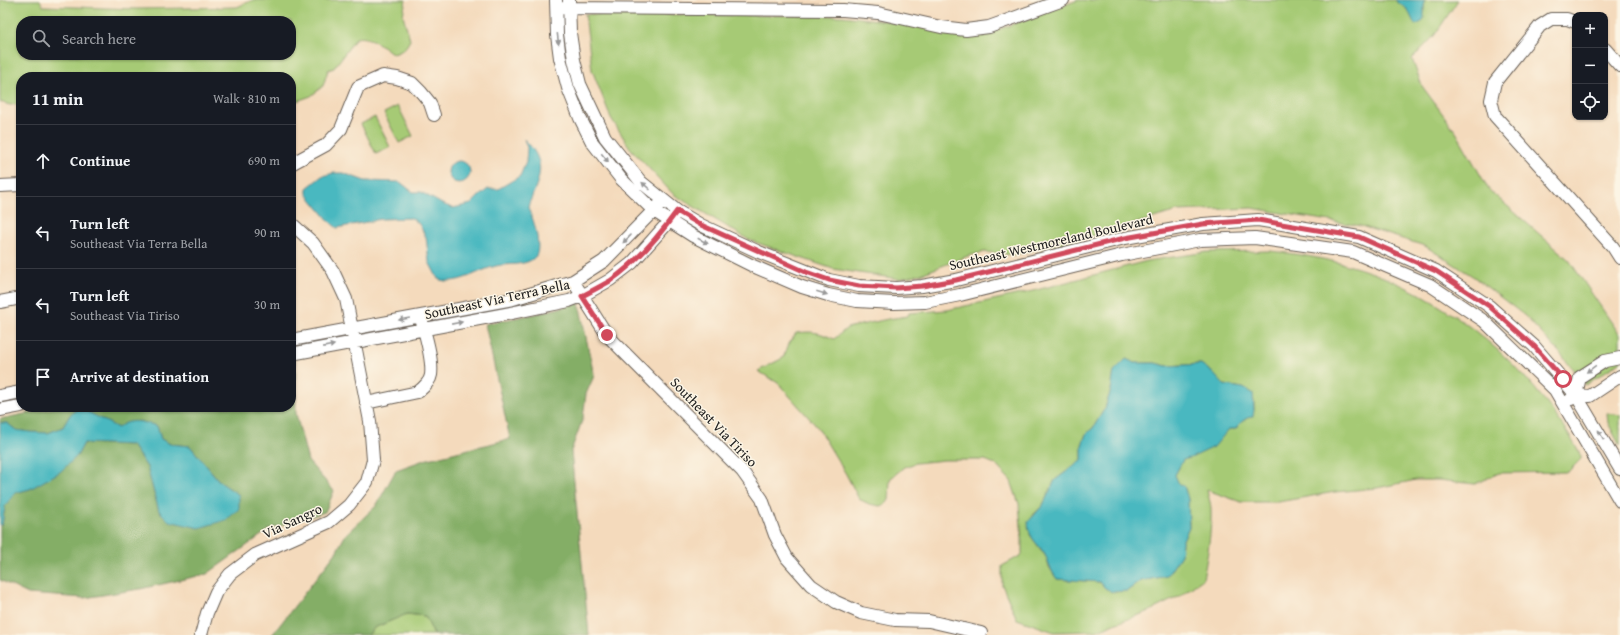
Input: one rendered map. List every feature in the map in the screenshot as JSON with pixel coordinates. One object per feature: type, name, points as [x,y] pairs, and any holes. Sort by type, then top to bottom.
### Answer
[{"type":"street","points":[[556,4],[843,10],[878,13],[941,27],[966,30],[989,27],[1063,0]]},
{"type":"street","name":"Southeast Westmoreland Boulevard","points":[[556,4],[557,35],[560,58],[568,88],[580,118],[592,142],[621,179],[654,211],[693,236],[753,266],[802,287],[828,295],[857,300],[894,303],[924,302],[960,295],[1122,255],[1200,240],[1256,238],[1353,252],[1430,285],[1484,321],[1556,390],[1620,501]]},
{"type":"street","name":"Southeast Westmoreland Boulevard","points":[[569,4],[570,33],[574,60],[580,84],[605,137],[641,182],[663,201],[701,225],[759,252],[823,278],[859,286],[896,288],[922,286],[956,280],[1125,238],[1203,224],[1258,220],[1359,237],[1436,271],[1489,306],[1534,346],[1576,395],[1620,469]]},
{"type":"street","points":[[1572,20],[1567,18],[1551,19],[1540,26],[1495,82],[1492,100],[1495,116],[1613,247],[1620,258]]},
{"type":"street","points":[[1608,52],[1620,66]]},
{"type":"street","points":[[296,161],[326,145],[341,129],[358,87],[383,76],[397,78],[412,83],[430,103],[434,115]]},
{"type":"street","points":[[0,186],[16,185]]},
{"type":"street","name":"Southeast Via Terra Bella","points":[[296,339],[513,299],[573,281],[604,261],[663,201]]},
{"type":"street","name":"Southeast Via Terra Bella","points":[[296,353],[555,304],[582,296],[610,280],[632,263],[677,211]]},
{"type":"street","name":"Via Sangro","points":[[201,635],[207,613],[216,592],[230,574],[254,555],[329,522],[349,505],[367,482],[373,460],[371,428],[346,299],[333,271],[313,243],[296,228]]},
{"type":"street","name":"Southeast Via Tiriso","points":[[573,281],[607,335],[742,471],[762,499],[775,535],[787,558],[811,585],[836,602],[861,613],[895,620],[929,621],[981,633]]},
{"type":"street","points":[[0,302],[16,299]]},
{"type":"street","points":[[366,403],[418,392],[425,387],[431,376],[431,362],[421,316]]},
{"type":"street","points":[[1564,404],[1576,395],[1580,377],[1605,361],[1620,358]]},
{"type":"street","points":[[1576,395],[1590,396],[1620,376]]},
{"type":"street","points":[[0,396],[16,393]]},
{"type":"street","points":[[0,410],[16,407]]},
{"type":"green space","points":[[0,0],[40,0],[43,6],[137,9],[237,7],[253,0],[406,0],[403,15],[410,40],[403,49],[393,54],[371,40],[361,37],[356,38],[334,68],[328,70],[323,86],[311,96],[296,101],[296,72],[16,72],[16,104],[10,105],[0,102]]},
{"type":"green space","points":[[1078,0],[1395,0],[1408,10],[1413,19],[1424,11],[1424,0],[1458,0],[1434,36],[1412,59],[1422,86],[1456,132],[1489,190],[1569,260],[1620,335],[1620,362],[1585,385],[1560,353],[1525,316],[1474,277],[1425,246],[1361,226],[1252,208],[1177,211],[1094,236],[1013,255],[984,252],[968,256],[921,274],[899,279],[833,269],[749,240],[673,194],[630,148],[611,118],[592,70],[585,14],[843,16],[989,33]]},
{"type":"green space","points":[[398,106],[413,136],[399,143],[384,113]]},
{"type":"green space","points":[[375,117],[390,147],[376,154],[361,124]]},
{"type":"green space","points":[[1270,251],[1315,257],[1374,273],[1418,293],[1446,310],[1473,330],[1499,351],[1523,375],[1545,401],[1564,428],[1581,456],[1581,459],[1568,472],[1499,473],[1475,484],[1439,480],[1416,480],[1377,488],[1335,492],[1278,502],[1241,502],[1207,490],[1211,507],[1211,526],[1203,579],[1180,596],[1150,611],[1095,631],[1054,632],[1017,619],[1002,585],[1002,566],[1022,555],[1022,538],[1019,504],[1011,481],[995,464],[985,460],[944,460],[916,463],[904,467],[890,479],[889,500],[886,504],[880,506],[869,504],[859,499],[846,474],[818,428],[778,383],[758,371],[783,358],[796,333],[816,333],[834,339],[847,328],[908,316],[909,313],[947,310],[1025,293],[1147,261],[1207,252]],"holes":[[[1126,359],[1135,363],[1155,363],[1167,366],[1201,364],[1224,385],[1243,388],[1248,392],[1254,401],[1254,410],[1236,429],[1229,429],[1208,448],[1183,460],[1175,475],[1179,485],[1184,486],[1188,499],[1189,527],[1182,542],[1181,555],[1167,576],[1141,581],[1127,591],[1111,592],[1100,582],[1057,579],[1049,567],[1047,558],[1030,535],[1033,515],[1043,505],[1055,480],[1082,460],[1082,445],[1086,434],[1093,428],[1105,408],[1111,390],[1114,371]]]},
{"type":"green space","points":[[579,303],[594,376],[586,394],[583,418],[571,451],[589,635],[434,635],[425,616],[407,614],[374,628],[368,635],[272,635],[335,554],[346,534],[376,506],[396,470],[424,460],[510,439],[485,324],[540,313]]},
{"type":"green space","points":[[34,412],[73,412],[63,427],[48,433],[16,430],[7,423],[0,423],[0,419]]},
{"type":"green space","points":[[88,412],[296,412],[308,461],[334,491],[325,512],[270,529],[207,574],[140,589],[84,598],[28,594],[0,580],[0,525],[2,525],[5,506],[15,493],[30,489],[77,456],[84,443],[132,445],[147,467],[159,511],[239,495],[220,482],[190,446],[170,444],[161,439],[157,426],[139,421],[118,428]]},
{"type":"green space","points":[[1607,413],[1620,415],[1620,446],[1608,423]]},
{"type":"green space","points":[[406,614],[425,616],[434,635],[368,635],[374,628]]},
{"type":"water","points":[[1395,0],[1424,0],[1424,18],[1422,22],[1415,25],[1408,10]]},
{"type":"water","points":[[524,139],[538,158],[540,171],[528,208],[537,236],[538,248],[536,256],[528,262],[496,266],[459,280],[446,281],[438,279],[429,262],[426,237],[419,224],[412,218],[381,219],[337,228],[330,222],[307,194],[307,188],[322,176],[334,173],[343,173],[365,181],[400,182],[413,192],[421,192],[442,204],[453,208],[471,204],[488,189],[498,189],[520,176],[526,162],[527,148]]},
{"type":"water","points":[[459,161],[467,164],[470,172],[467,180],[459,183],[451,180],[448,172],[451,164]]},
{"type":"water","points":[[1126,359],[1135,363],[1155,363],[1167,366],[1201,364],[1212,372],[1224,385],[1243,388],[1253,393],[1254,410],[1253,417],[1245,419],[1236,429],[1229,429],[1214,447],[1183,460],[1175,475],[1179,484],[1184,486],[1188,499],[1189,527],[1182,542],[1181,555],[1167,576],[1141,581],[1127,591],[1111,592],[1100,582],[1057,579],[1052,572],[1044,554],[1032,538],[1028,522],[1043,505],[1055,480],[1082,460],[1082,445],[1086,434],[1093,428],[1105,408],[1111,390],[1114,371]]},
{"type":"water","points":[[73,412],[88,412],[118,428],[127,422],[132,421],[157,426],[161,439],[170,444],[190,446],[220,482],[239,495],[239,509],[226,520],[199,528],[169,521],[159,511],[147,467],[132,445],[84,443],[77,456],[60,472],[30,489],[15,493],[5,506],[2,525],[0,525],[0,423],[7,423],[16,430],[48,433],[63,427]]},
{"type":"route","points":[[607,335],[582,296],[610,280],[632,263],[677,211],[701,225],[806,272],[829,280],[859,286],[896,288],[922,286],[956,280],[1125,238],[1203,224],[1258,220],[1359,237],[1436,271],[1489,306],[1534,346],[1563,379]]}]
